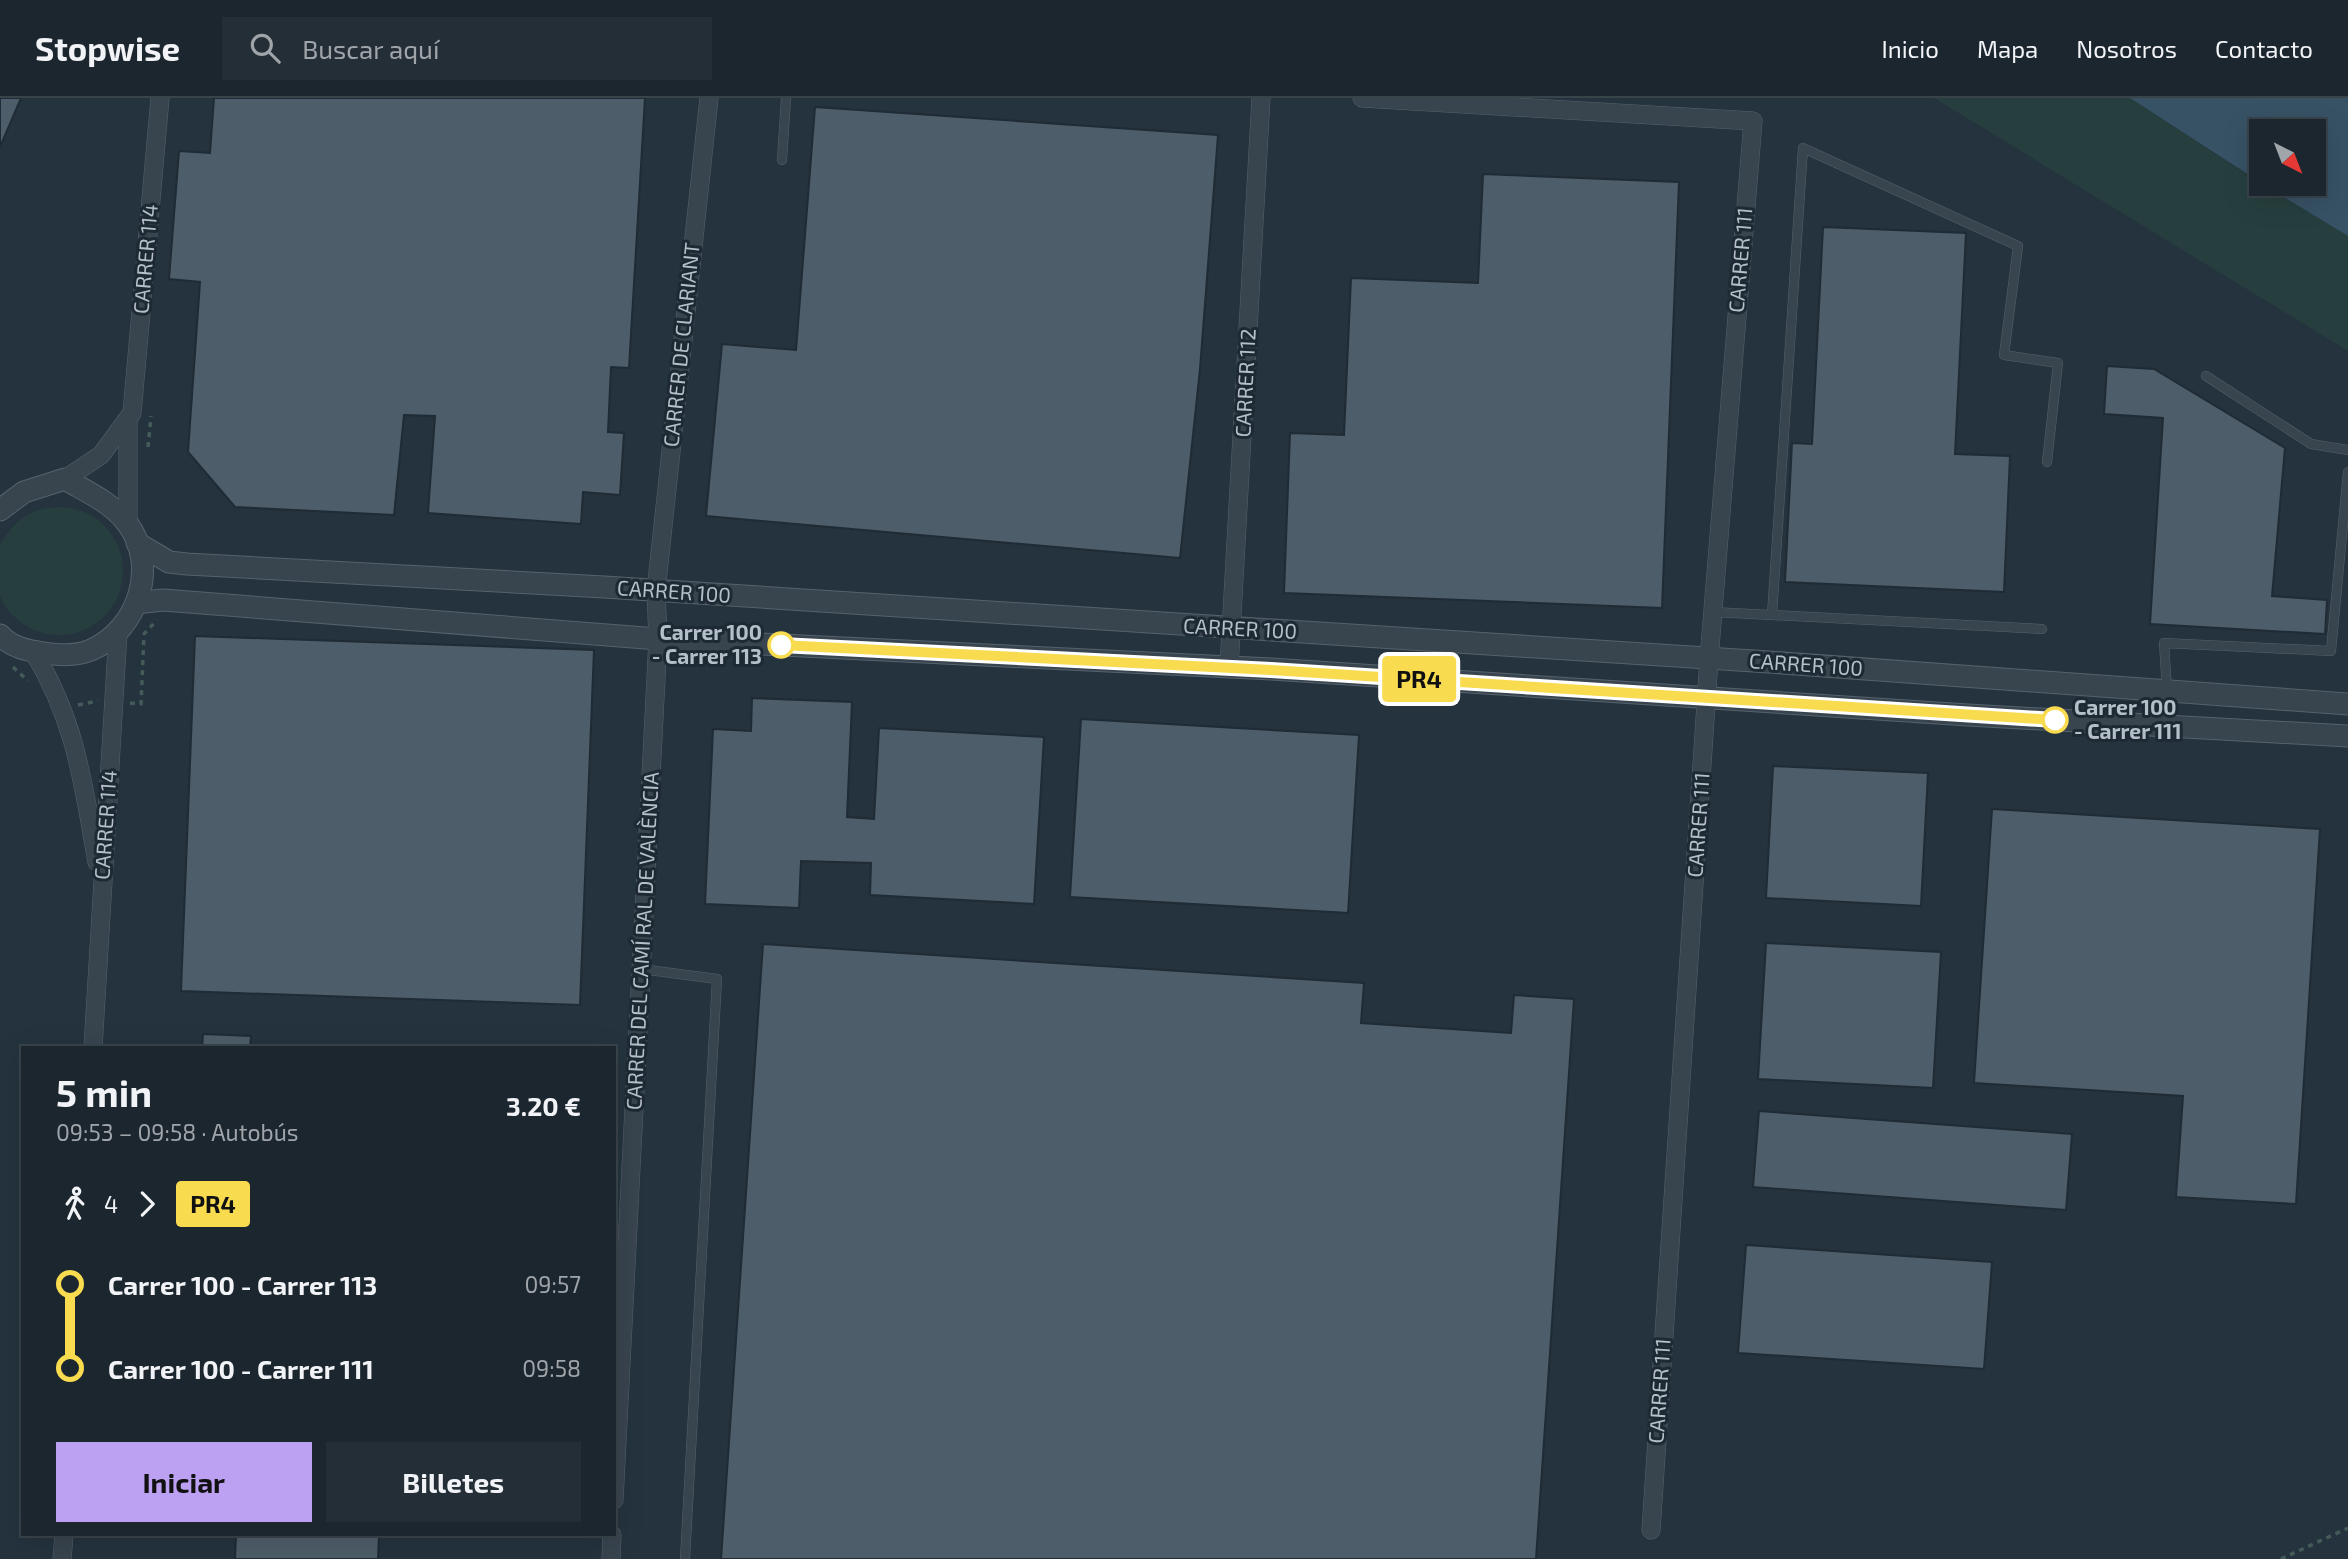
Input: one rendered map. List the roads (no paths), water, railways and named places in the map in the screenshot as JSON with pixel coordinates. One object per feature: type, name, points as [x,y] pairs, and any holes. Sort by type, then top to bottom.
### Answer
[{"type":"street","name":"CARRER 114","points":[[65,479],[101,455],[132,413],[160,98]]},
{"type":"street","name":"CARRER DE CLARIANT","points":[[656,592],[709,98]]},
{"type":"street","name":"CARRER 112","points":[[1230,667],[1261,98]]},
{"type":"street","name":"CARRER 111","points":[[1362,98],[1753,121],[1709,659],[1651,1530]]},
{"type":"street","name":"CARRER 114","points":[[128,420],[132,533]]},
{"type":"street","name":"CARRER 100","points":[[65,479],[109,505],[132,533],[169,562],[187,564],[1232,628],[2348,704]]},
{"type":"street","points":[[0,510],[23,492],[65,479]]},
{"type":"street","points":[[0,635],[21,649],[61,656],[90,650],[118,637],[136,603],[144,573],[132,533]]},
{"type":"street","name":"CARRER DEL CAMÍ RAL DE VALÈNCIA","points":[[616,1461],[659,639],[656,592]]},
{"type":"street","name":"CARRER 100","points":[[136,603],[163,600],[659,639],[1230,667],[2348,736]]},
{"type":"street","name":"CARRER 114","points":[[93,1046],[118,637]]},
{"type":"street","name":"CARRER 114","points":[[33,652],[54,687],[67,717],[85,794],[102,893]]},
{"type":"street","points":[[62,1559],[64,1536]]},
{"type":"street","points":[[611,1559],[612,1536]]},
{"type":"lane","points":[[782,160],[786,98]]},
{"type":"lane","points":[[1772,615],[1803,148],[2018,247],[2004,355],[2058,363],[2047,462]]},
{"type":"lane","points":[[2206,376],[2311,444],[2348,450]]},
{"type":"lane","points":[[2167,690],[2164,643],[2331,652],[2348,472]]},
{"type":"lane","points":[[1713,612],[2042,629]]},
{"type":"lane","points":[[641,969],[717,979],[685,1559]]},
{"type":"water","points":[[2130,98],[2348,98],[2348,236],[2282,196],[2326,196],[2326,119],[2249,119],[2249,175]]},
{"type":"place","name":"Carrer 100 - Carrer 113","points":[[781,645]]},
{"type":"place","name":"Carrer 100 - Carrer 111","points":[[2055,720]]}]
